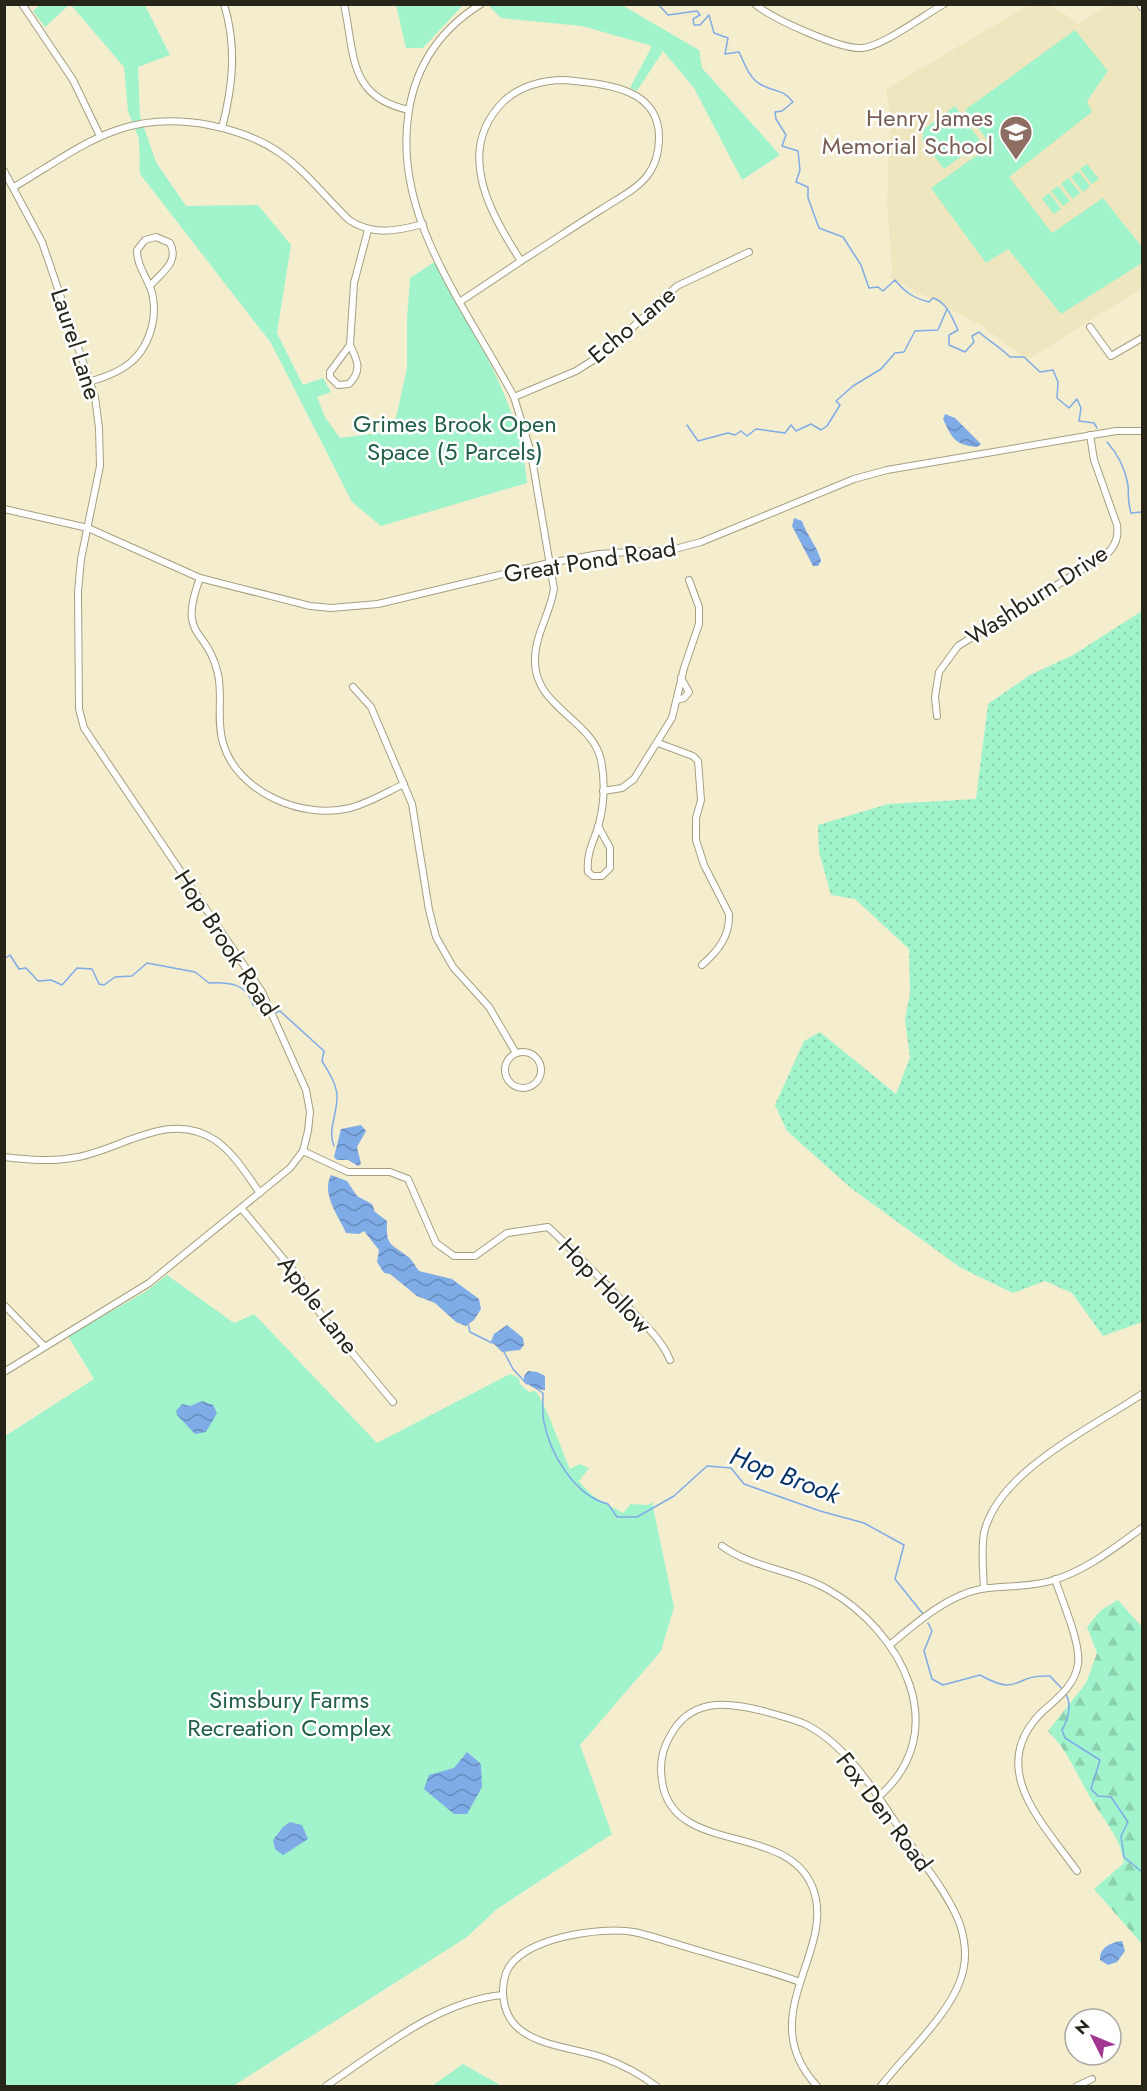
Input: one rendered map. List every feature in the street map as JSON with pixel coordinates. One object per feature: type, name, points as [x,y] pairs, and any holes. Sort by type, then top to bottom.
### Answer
[{"type":"street","points":[[22,4],[73,80],[100,136]]},
{"type":"street","points":[[222,128],[234,63],[231,29],[224,4]]},
{"type":"street","points":[[344,4],[361,80],[375,98],[408,110]]},
{"type":"street","points":[[481,4],[466,14],[434,45],[415,82],[408,110],[408,160],[412,192],[430,244],[514,397],[531,453],[554,589],[549,612],[537,643],[536,672],[549,698],[594,742],[602,762],[603,805],[598,826],[586,856],[588,872],[593,876],[602,876],[610,868],[610,848],[598,826]]},
{"type":"street","points":[[755,4],[782,21],[830,40],[861,49],[873,45],[940,5]]},
{"type":"street","points":[[461,301],[617,199],[646,177],[654,165],[659,133],[652,113],[635,94],[600,84],[564,80],[543,82],[515,93],[491,118],[483,134],[478,157],[481,182],[494,218],[521,261]]},
{"type":"street","points":[[14,187],[74,149],[100,136],[127,126],[172,120],[222,128],[256,139],[282,154],[349,220],[368,230],[384,232],[423,224]]},
{"type":"street","name":"Laurel Lane","points":[[4,171],[42,242],[92,381],[99,428],[100,466],[88,528]]},
{"type":"street","points":[[350,345],[330,372],[330,377],[338,385],[349,384],[358,371],[359,365],[350,345],[354,283],[368,230]]},
{"type":"street","points":[[92,381],[128,367],[148,342],[155,315],[150,286],[141,269],[137,250],[145,240],[156,237],[170,243],[174,252],[172,261],[150,286]]},
{"type":"street","name":"Echo Lane","points":[[514,397],[576,371],[618,343],[677,286],[749,252]]},
{"type":"street","points":[[1090,327],[1111,356],[1143,338]]},
{"type":"street","name":"Great Pond Road","points":[[4,509],[88,528],[200,578],[310,606],[352,608],[549,563],[599,554],[675,549],[701,542],[854,479],[887,470],[1090,435],[1143,431]]},
{"type":"street","name":"Washburn Drive","points":[[937,716],[935,697],[939,672],[958,646],[1104,556],[1114,546],[1118,535],[1117,525],[1094,460],[1090,435]]},
{"type":"street","name":"Hop Brook Road","points":[[4,1372],[149,1284],[242,1209],[290,1168],[303,1150],[310,1112],[306,1090],[274,1013],[84,728],[79,710],[78,592],[81,559],[88,528]]},
{"type":"street","points":[[200,578],[191,600],[191,622],[210,652],[219,675],[218,714],[223,744],[236,769],[246,780],[280,800],[316,810],[349,808],[404,784]]},
{"type":"street","points":[[603,792],[619,790],[628,785],[639,773],[672,718],[681,678],[699,624],[698,602],[689,580]]},
{"type":"street","points":[[353,687],[371,707],[416,817],[429,910],[436,937],[453,967],[489,1007],[516,1053]]},
{"type":"street","points":[[658,742],[694,756],[699,763],[698,781],[701,800],[696,818],[696,840],[704,865],[724,904],[729,920],[720,946],[702,964]]},
{"type":"street","points":[[516,1053],[532,1054],[540,1062],[540,1077],[533,1086],[521,1088],[507,1079],[507,1061],[516,1053]]},
{"type":"street","points":[[4,1157],[46,1160],[77,1157],[110,1149],[158,1130],[179,1127],[204,1134],[226,1149],[260,1193]]},
{"type":"street","name":"Hop Hollow","points":[[303,1150],[348,1172],[390,1172],[408,1179],[436,1243],[454,1256],[474,1256],[507,1233],[548,1227],[588,1264],[648,1329],[665,1348],[670,1360]]},
{"type":"street","name":"Apple Lane","points":[[242,1209],[296,1273],[317,1309],[393,1402]]},
{"type":"street","points":[[4,1305],[44,1346]]},
{"type":"street","points":[[984,1588],[984,1533],[995,1507],[1011,1484],[1035,1464],[1143,1394]]},
{"type":"street","points":[[891,1644],[961,1595],[984,1588],[1015,1588],[1055,1580],[1094,1560],[1143,1528]]},
{"type":"street","points":[[722,1546],[733,1554],[800,1575],[828,1589],[853,1607],[891,1644],[904,1666],[914,1701],[916,1725],[905,1767],[877,1798]]},
{"type":"street","points":[[1055,1580],[1077,1652],[1078,1663],[1074,1680],[1029,1728],[1017,1754],[1018,1770],[1020,1784],[1032,1807],[1077,1871]]},
{"type":"street","name":"Fox Den Road","points":[[817,2086],[804,2071],[790,2030],[800,1982],[816,1927],[818,1912],[812,1887],[794,1862],[779,1852],[701,1829],[674,1809],[662,1781],[664,1746],[678,1723],[687,1715],[711,1704],[727,1703],[746,1706],[808,1726],[842,1754],[877,1798],[948,1900],[962,1930],[964,1966],[951,1999],[881,2086]]},
{"type":"street","points":[[656,2086],[629,2068],[526,2033],[510,2018],[503,1995],[506,1974],[512,1963],[533,1946],[577,1935],[632,1932],[800,1982]]},
{"type":"street","points":[[326,2086],[335,2084],[410,2031],[458,2004],[480,1997],[503,1995]]},
{"type":"street","points":[[1077,2086],[1092,2079]]},
{"type":"shaded area","name":"Henry James Memorial School","points":[[1029,5],[1051,5],[1079,24],[1109,5],[1131,5],[1142,12],[1142,288],[1027,360],[979,324],[890,278],[892,270],[887,204],[890,119],[886,89]]},
{"type":"green space","points":[[41,4],[69,5],[45,27],[33,11]]},
{"type":"green space","points":[[396,4],[463,5],[423,48],[406,48]]},
{"type":"green space","points":[[494,4],[622,5],[699,50],[702,68],[780,155],[742,180],[694,88],[663,51],[637,91],[630,88],[652,46],[582,26],[501,18],[490,7]]},
{"type":"green space","name":"Grimes Brook Open Space (5 Parcels)","points":[[71,5],[145,5],[170,55],[138,67],[140,116],[156,162],[186,206],[258,205],[291,245],[277,333],[303,385],[323,378],[331,392],[317,397],[325,417],[340,438],[393,431],[407,368],[410,278],[436,261],[479,341],[505,396],[523,453],[527,483],[381,526],[352,502],[271,343],[140,174],[139,139],[128,111],[124,67]]},
{"type":"green space","points":[[1075,30],[1108,71],[1087,101],[1092,112],[1009,177],[1052,233],[1103,198],[1142,247],[1142,263],[1061,314],[1008,249],[986,263],[931,188],[991,145],[965,110]]},
{"type":"green space","points":[[955,106],[981,142],[944,169],[922,140],[924,129]]},
{"type":"green space","points":[[1087,164],[1099,179],[1092,184],[1080,169]]},
{"type":"green space","points":[[1078,171],[1090,186],[1083,192],[1071,177]]},
{"type":"green space","points":[[1068,178],[1080,193],[1073,199],[1061,184]]},
{"type":"green space","points":[[1058,186],[1070,201],[1063,206],[1051,191]]},
{"type":"green space","points":[[1049,193],[1061,209],[1054,214],[1042,199]]},
{"type":"green space","points":[[1142,611],[1142,1322],[1103,1336],[1072,1293],[1045,1281],[1013,1293],[961,1268],[852,1189],[787,1131],[775,1105],[804,1041],[820,1032],[896,1094],[910,1057],[905,1020],[910,993],[909,949],[855,899],[831,895],[819,852],[818,825],[888,804],[976,799],[988,704],[1030,675],[1073,655]]},
{"type":"green space","name":"Simsbury Farms Recreation Complex","points":[[167,1275],[234,1323],[254,1314],[377,1443],[510,1374],[519,1378],[520,1384],[529,1392],[535,1391],[539,1396],[570,1469],[580,1464],[589,1468],[579,1481],[590,1492],[623,1513],[631,1504],[648,1505],[652,1502],[674,1607],[661,1651],[580,1745],[612,1834],[497,1909],[467,1937],[233,2086],[5,2086],[5,1436],[94,1379],[68,1336],[145,1292]]},
{"type":"green space","points":[[1118,1600],[1142,1627],[1142,1944],[1094,1889],[1124,1863],[1122,1852],[1069,1759],[1048,1731],[1086,1683],[1097,1653],[1087,1627],[1101,1610]]},
{"type":"green space","points":[[463,2064],[502,2086],[432,2086]]},
{"type":"water","points":[[945,414],[955,418],[981,444],[977,447],[970,446],[955,439],[943,419]]},
{"type":"water","points":[[794,518],[802,521],[817,551],[821,561],[818,566],[813,566],[792,526]]},
{"type":"water","points":[[361,1125],[366,1131],[357,1147],[361,1164],[358,1166],[348,1160],[337,1160],[334,1157],[341,1129]]},
{"type":"water","points":[[331,1175],[347,1181],[357,1196],[372,1204],[375,1212],[387,1221],[387,1235],[390,1243],[409,1257],[419,1271],[452,1279],[479,1299],[481,1309],[474,1320],[466,1326],[456,1322],[435,1303],[417,1296],[390,1274],[384,1273],[377,1262],[379,1250],[364,1231],[359,1234],[346,1233],[329,1197],[328,1182]]},
{"type":"water","points":[[507,1325],[523,1338],[524,1345],[520,1350],[502,1352],[491,1341],[494,1334]]},
{"type":"water","points":[[528,1371],[545,1376],[545,1390],[536,1389],[524,1382],[524,1376]]},
{"type":"water","points":[[202,1401],[213,1405],[217,1413],[206,1432],[195,1434],[176,1411],[182,1404],[190,1406]]},
{"type":"water","points":[[467,1752],[481,1764],[482,1787],[467,1814],[454,1814],[424,1789],[429,1775],[454,1768]]},
{"type":"water","points":[[290,1822],[302,1825],[308,1839],[283,1855],[275,1849],[273,1840]]},
{"type":"water","points":[[1122,1941],[1125,1951],[1117,1962],[1108,1965],[1100,1960],[1101,1952],[1106,1946]]},
{"type":"waterway","points":[[658,4],[668,15],[697,11],[700,15],[693,19],[694,25],[700,25],[709,15],[714,33],[728,38],[725,54],[739,52],[747,70],[756,81],[785,94],[793,102],[782,111],[775,112],[776,119],[786,135],[782,146],[798,151],[800,170],[796,182],[808,187],[808,198],[819,228],[843,237],[861,265],[869,288],[878,287],[883,291],[895,280],[918,299],[929,302],[933,298],[938,300],[948,311],[958,330],[949,335],[949,345],[965,352],[974,342],[972,336],[979,332],[1010,357],[1024,357],[1040,372],[1053,370],[1058,382],[1057,398],[1069,408],[1077,399],[1081,408],[1079,421],[1094,423],[1097,428]]},
{"type":"waterway","points":[[687,425],[698,441],[728,433],[735,435],[741,431],[747,436],[756,429],[785,433],[791,425],[796,431],[811,424],[821,430],[827,426],[840,405],[836,401],[853,386],[881,369],[895,353],[904,352],[915,331],[938,330],[947,309]]},
{"type":"waterway","points":[[1107,442],[1118,456],[1125,473],[1131,513],[1142,512]]},
{"type":"waterway","name":"Hop Brook","points":[[4,959],[10,955],[19,969],[26,968],[38,981],[51,980],[62,985],[77,968],[92,969],[99,984],[104,985],[115,977],[132,976],[147,963],[195,972],[209,983],[236,985],[246,992],[253,1005],[270,1015]]},
{"type":"waterway","name":"Hop Brook","points":[[275,1013],[280,1011],[324,1051],[322,1061],[337,1095],[332,1128],[334,1146]]},
{"type":"waterway","name":"Hop Brook","points":[[468,1323],[470,1332],[492,1343]]},
{"type":"waterway","name":"Hop Brook","points":[[504,1352],[513,1369],[527,1384]]},
{"type":"waterway","name":"Hop Brook","points":[[537,1389],[543,1393],[544,1422],[558,1460],[575,1483],[585,1492],[608,1504],[617,1517],[637,1517],[674,1496],[707,1466],[731,1468],[744,1484],[820,1511],[864,1523],[904,1545],[895,1579],[923,1614]]},
{"type":"waterway","name":"Hop Brook","points":[[928,1623],[932,1631],[924,1651],[932,1679],[943,1685],[980,1675],[1003,1685],[1038,1676],[1050,1676],[1063,1690]]},
{"type":"waterway","name":"Hop Brook","points":[[1066,1694],[1069,1708],[1062,1730],[1065,1738],[1100,1760],[1091,1789],[1098,1796],[1111,1797],[1128,1822],[1121,1836],[1124,1857],[1142,1872]]},
{"type":"place","name":"Henry James Memorial School","points":[[1016,161]]}]
